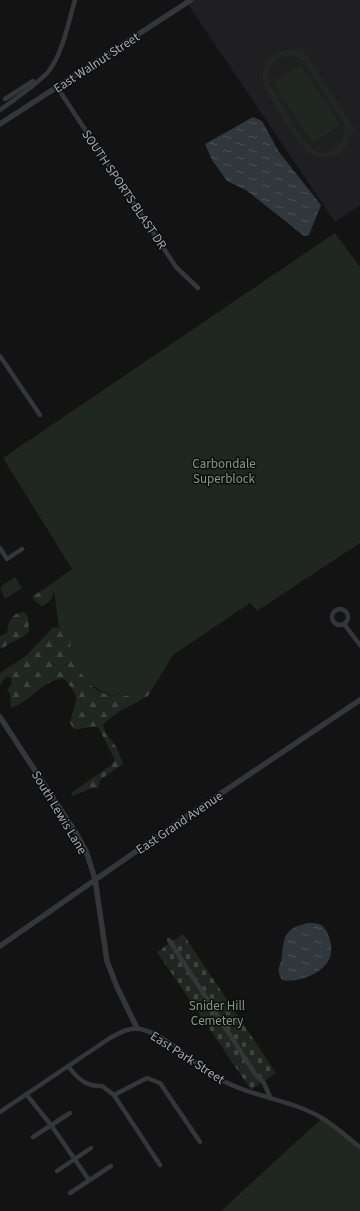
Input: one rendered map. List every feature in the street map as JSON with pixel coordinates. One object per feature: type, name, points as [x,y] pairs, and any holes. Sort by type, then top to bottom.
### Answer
[{"type":"street","points":[[0,110],[46,73],[57,56],[75,0]]},
{"type":"street","name":"East Walnut Street","points":[[0,124],[191,0]]},
{"type":"street","points":[[5,99],[46,73]]},
{"type":"street","name":"SOUTH SPORTS BLAST DR","points":[[57,87],[176,266],[198,288]]},
{"type":"street","points":[[0,356],[40,414]]},
{"type":"street","points":[[0,548],[8,559],[22,550]]},
{"type":"street","points":[[344,624],[360,645]]},
{"type":"street","name":"East Grand Avenue","points":[[0,946],[360,700]]},
{"type":"street","name":"South Lewis Lane","points":[[0,717],[76,833],[86,851],[96,879],[107,961],[137,1028]]},
{"type":"street","points":[[169,940],[255,1074],[264,1083],[270,1097]]},
{"type":"street","name":"East Park Street","points":[[0,1112],[119,1033],[128,1029],[137,1028],[157,1035],[221,1080],[243,1090],[270,1097],[322,1118],[360,1147]]},
{"type":"street","points":[[68,1066],[76,1077],[93,1086],[102,1086],[114,1095],[160,1166]]},
{"type":"street","points":[[114,1095],[147,1078],[160,1083],[200,1142]]},
{"type":"street","points":[[26,1094],[51,1125],[89,1180]]},
{"type":"street","points":[[33,1137],[70,1113]]},
{"type":"street","points":[[57,1171],[91,1148]]},
{"type":"street","points":[[70,1193],[111,1166]]},
{"type":"shaded area","points":[[191,0],[360,0],[360,205],[335,222],[187,3]]},
{"type":"green space","points":[[302,48],[356,131],[351,134],[349,141],[343,150],[335,156],[325,158],[318,157],[308,152],[303,147],[286,123],[266,90],[264,84],[263,71],[268,60],[272,56],[277,52],[284,50]],"holes":[[[284,56],[295,56],[304,62],[342,120],[344,135],[337,147],[331,151],[318,151],[306,142],[269,82],[268,73],[275,61]]]},
{"type":"green space","points":[[300,65],[340,125],[313,143],[273,82]]},
{"type":"green space","name":"Carbondale Superblock","points":[[335,233],[360,267],[360,543],[257,611],[250,603],[173,655],[151,691],[118,696],[102,691],[86,680],[75,664],[70,648],[72,635],[59,628],[54,591],[44,589],[72,569],[3,458]]},
{"type":"green space","points":[[15,577],[22,588],[5,599],[0,587]]},
{"type":"green space","points":[[44,589],[54,591],[50,600],[42,606],[35,601],[32,596]]},
{"type":"green space","points":[[24,612],[28,617],[29,632],[0,649],[0,636],[7,633],[11,618],[16,614]]},
{"type":"green space","points":[[53,627],[59,628],[72,635],[82,668],[89,683],[95,689],[117,696],[151,691],[148,696],[120,711],[103,724],[105,732],[117,748],[123,764],[100,780],[98,788],[90,789],[72,796],[71,793],[111,765],[115,760],[98,727],[74,729],[70,723],[76,696],[74,691],[64,679],[49,683],[18,705],[11,708],[10,694],[7,690],[12,684],[11,678],[7,676],[0,685],[0,673],[27,655]]},
{"type":"green space","name":"Snider Hill Cemetery","points":[[183,934],[276,1073],[251,1090],[157,952]]},
{"type":"green space","points":[[322,1118],[360,1147],[360,1211],[221,1211]]},
{"type":"water","points":[[253,117],[262,121],[279,152],[321,205],[309,235],[304,236],[246,190],[227,181],[212,160],[205,144]]},
{"type":"water","points":[[308,923],[319,924],[324,927],[331,944],[330,957],[322,968],[310,976],[303,979],[288,981],[282,980],[279,967],[285,937],[295,927]]}]
